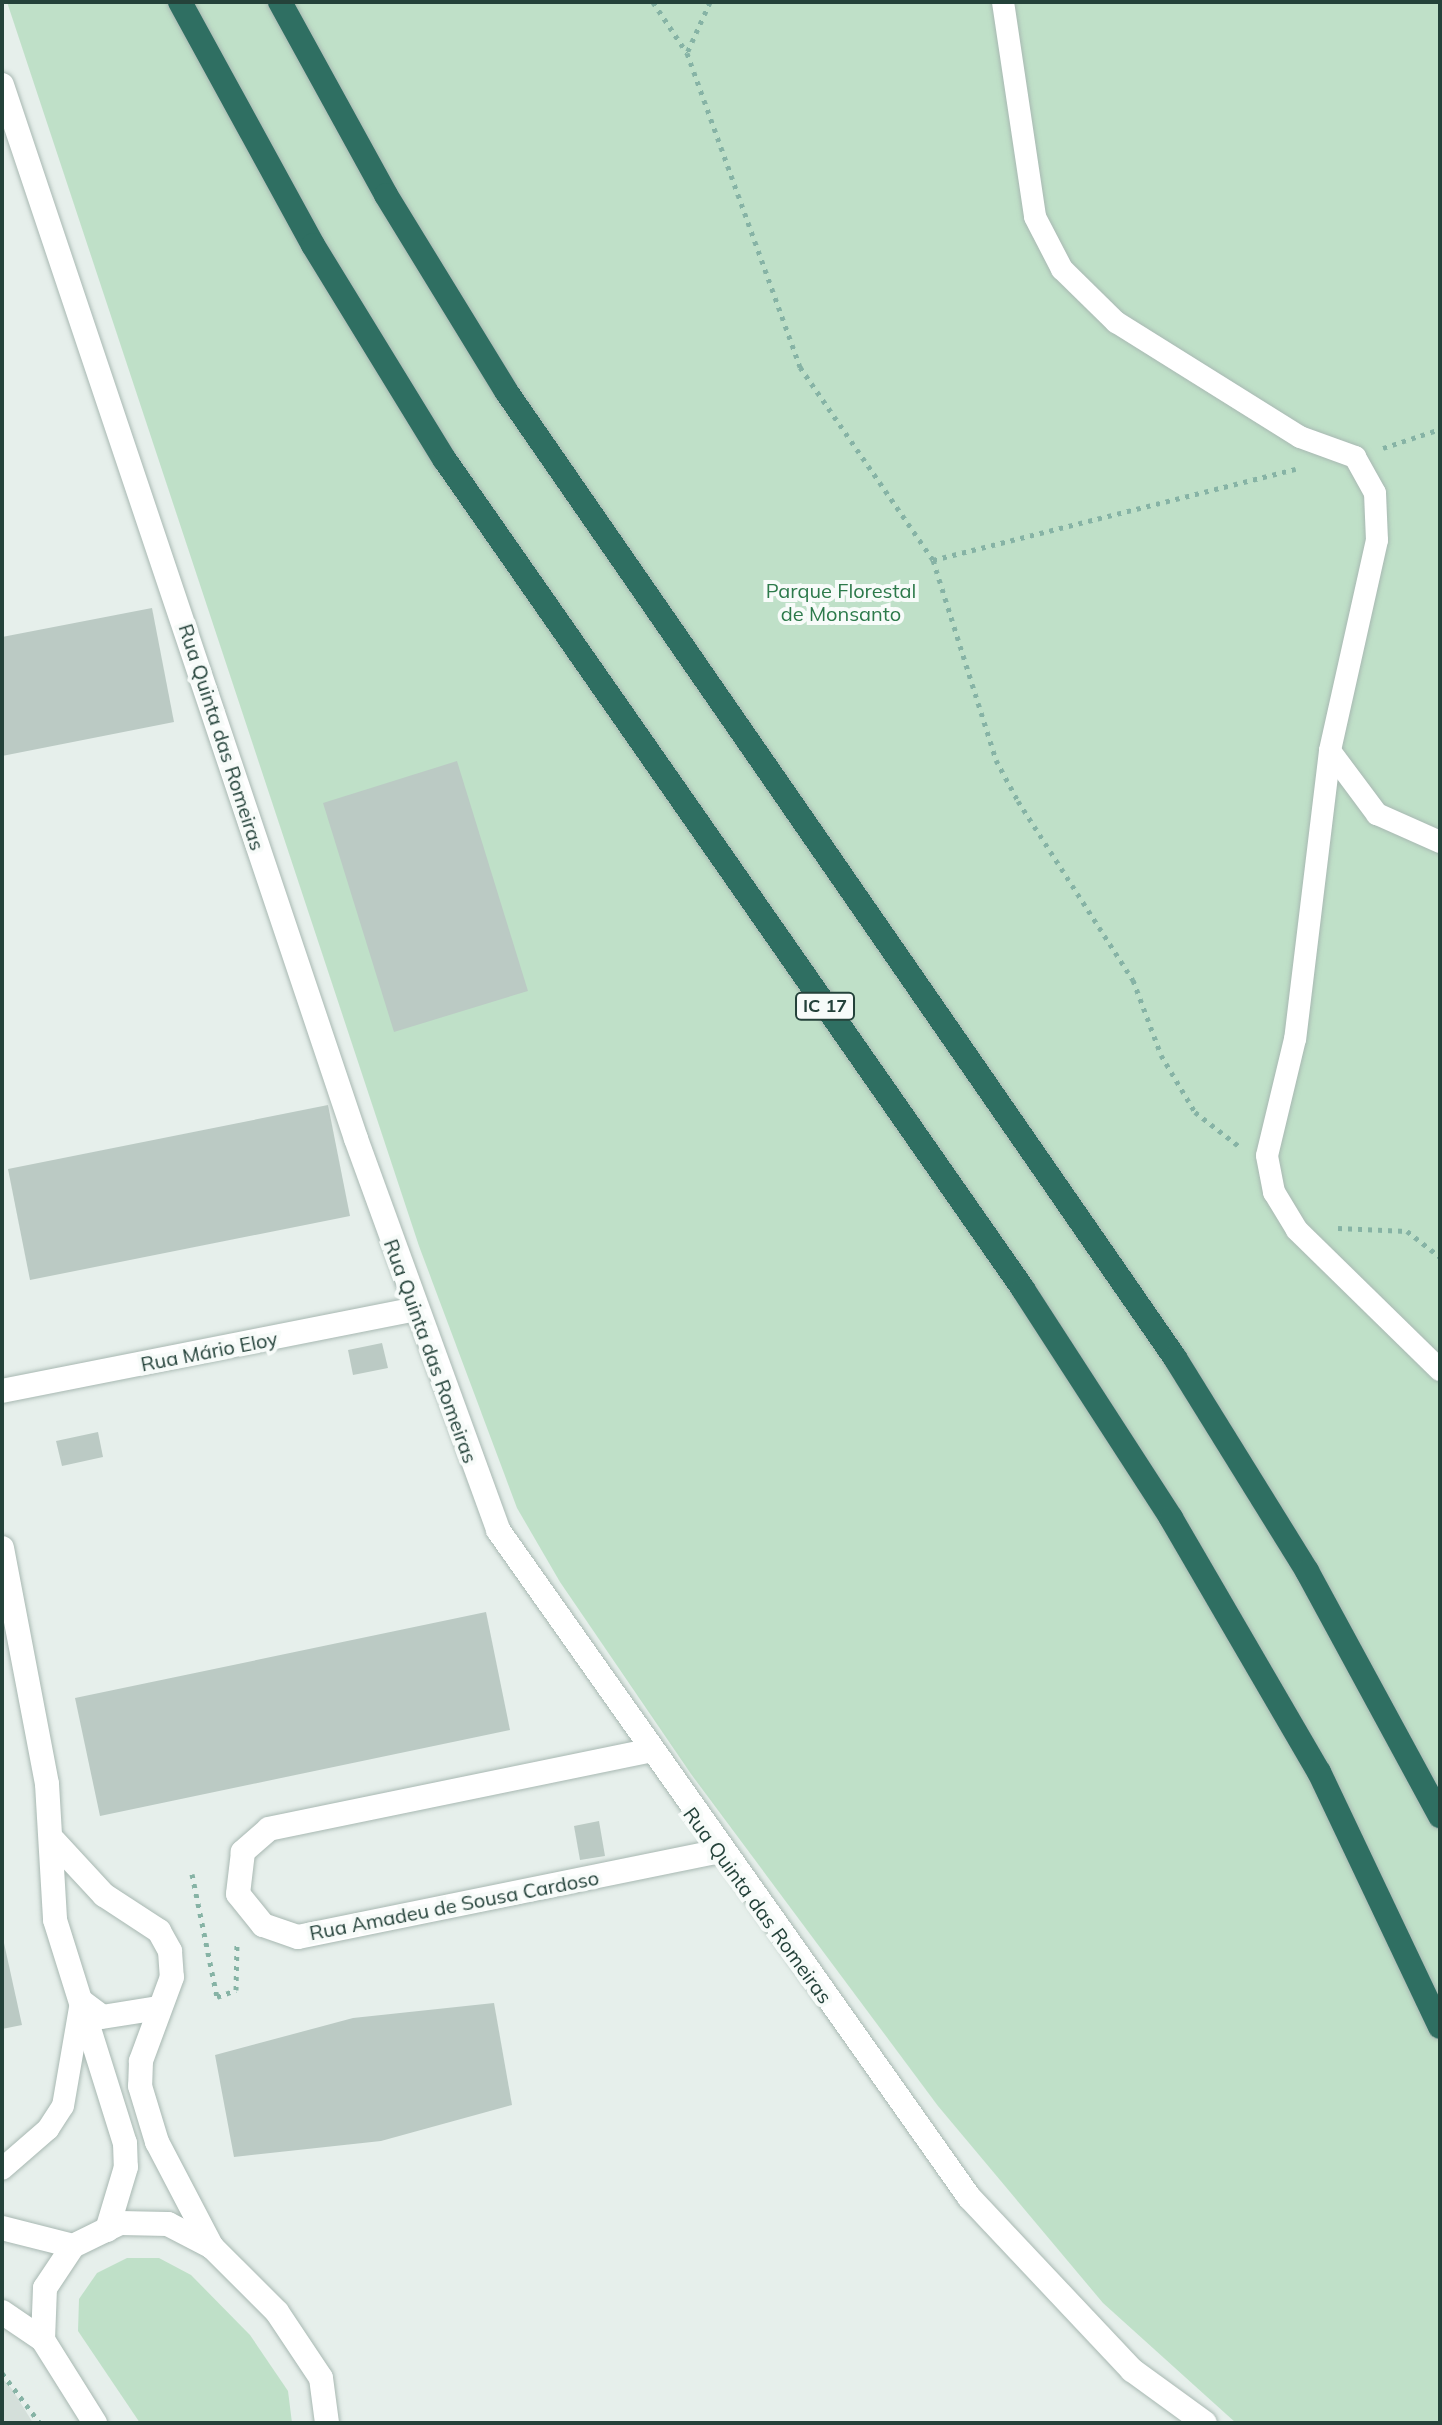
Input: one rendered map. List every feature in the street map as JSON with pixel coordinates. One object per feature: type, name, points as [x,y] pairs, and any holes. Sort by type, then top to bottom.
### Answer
[{"type":"highway","name":"IC 17","points":[[180,2],[313,245],[453,472],[1023,1289],[1171,1518],[1319,1772],[1440,2027]]},
{"type":"highway","points":[[280,2],[412,240],[514,403],[1175,1358],[1307,1571],[1440,1816]]},
{"type":"street","name":"Rua Quinta das Romeiras","points":[[2,85],[416,1309],[498,1530],[648,1751],[969,2197],[1132,2370],[1205,2423]]},
{"type":"street","name":"Rua Mário Eloy","points":[[2,1391],[416,1309]]},
{"type":"street","points":[[2,1548],[54,1841],[55,1920],[125,2143],[126,2167],[107,2230]]},
{"type":"street","points":[[238,1894],[243,1852],[269,1829],[648,1751]]},
{"type":"street","points":[[54,1841],[104,1895],[159,1931],[172,1977],[141,2061],[146,2115],[212,2247]]},
{"type":"street","name":"Rua Amadeu de Sousa Cardoso","points":[[238,1894],[263,1925],[298,1937],[720,1851]]},
{"type":"street","points":[[81,2001],[102,2017],[159,2008]]},
{"type":"street","points":[[43,2340],[45,2288],[73,2246],[107,2230],[168,2224],[212,2247],[277,2312],[321,2378],[327,2423]]},
{"type":"street","points":[[2,2228],[73,2246]]},
{"type":"street","points":[[2,2312],[43,2340],[95,2423]]},
{"type":"lane","points":[[1003,2],[1035,217],[1062,269],[1116,322],[1300,437],[1355,457],[1375,493],[1377,540],[1330,751],[1295,1039],[1267,1156],[1274,1192],[1297,1230],[1440,1370]]},
{"type":"lane","points":[[1330,751],[1377,814],[1440,842]]},
{"type":"lane","points":[[2,2169],[48,2129],[63,2106],[81,2001]]},
{"type":"path","points":[[653,2],[687,53],[800,367],[933,560],[996,760],[1018,801],[1133,980],[1161,1055],[1195,1112],[1248,1153],[1267,1156]]},
{"type":"path","points":[[687,53],[710,2]]},
{"type":"path","points":[[933,560],[1355,457],[1440,429]]},
{"type":"path","points":[[1297,1230],[1407,1231],[1440,1257]]},
{"type":"path","points":[[192,1874],[217,1997],[236,1990],[238,1894]]},
{"type":"path","points":[[2,2373],[40,2423]]},
{"type":"shaded area","points":[[2,2378],[12,2389],[33,2423],[2,2423]]},
{"type":"green space","name":"Parque Florestal de Monsanto","points":[[7,2],[1440,2],[1440,2423],[1236,2423],[1103,2303],[938,2106],[691,1774],[560,1582],[517,1508],[419,1246]]},
{"type":"green space","points":[[127,2258],[159,2258],[191,2275],[250,2335],[288,2391],[292,2423],[140,2423],[78,2331],[79,2299],[97,2273]]},
{"type":"building","points":[[152,608],[174,722],[2,756],[2,637]]},
{"type":"building","points":[[457,761],[528,991],[394,1032],[323,803]]},
{"type":"building","points":[[328,1105],[350,1216],[30,1280],[8,1169]]},
{"type":"building","points":[[382,1343],[388,1368],[353,1375],[348,1350]]},
{"type":"building","points":[[98,1432],[103,1457],[62,1466],[56,1441]]},
{"type":"building","points":[[486,1612],[510,1730],[100,1816],[75,1698]]},
{"type":"building","points":[[599,1821],[605,1856],[580,1860],[574,1826]]},
{"type":"building","points":[[2,1934],[22,2025],[2,2029]]},
{"type":"building","points":[[494,2003],[512,2105],[381,2141],[234,2157],[215,2055],[353,2018]]}]
